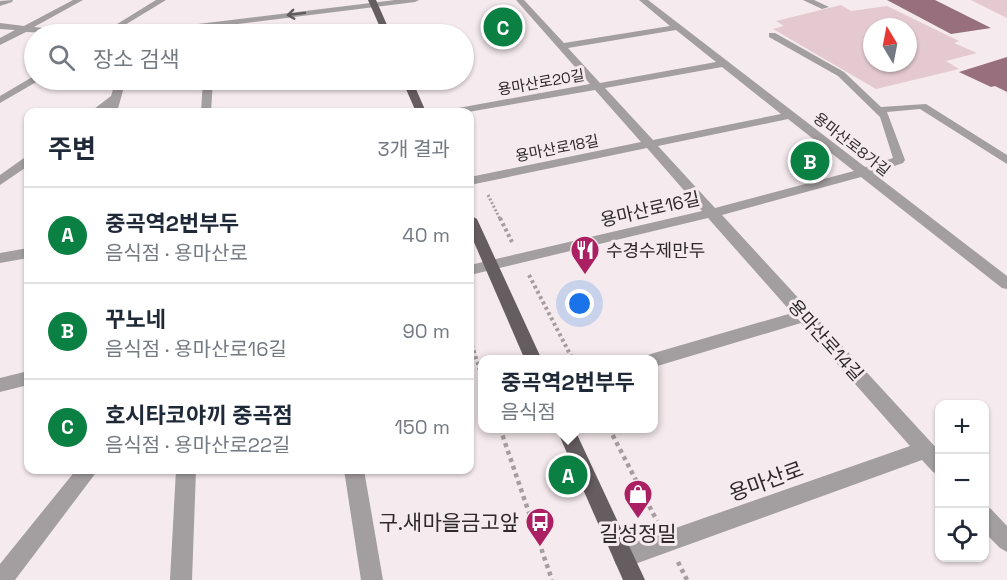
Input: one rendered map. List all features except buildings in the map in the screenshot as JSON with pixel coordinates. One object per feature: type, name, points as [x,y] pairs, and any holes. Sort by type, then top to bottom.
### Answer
[{"type":"main road","points":[[374,3],[383,24]]},
{"type":"main road","points":[[411,90],[419,108]]},
{"type":"main road","points":[[474,228],[532,355]]},
{"type":"main road","points":[[567,433],[634,580]]},
{"type":"street","points":[[0,4],[9,0]]},
{"type":"street","points":[[34,24],[79,0]]},
{"type":"street","points":[[122,24],[162,0]]},
{"type":"street","points":[[247,24],[374,3],[415,0]]},
{"type":"street","name":"용마산로20길","points":[[520,0],[599,88]]},
{"type":"street","name":"용마산로8가길","points":[[643,0],[1007,284]]},
{"type":"street","points":[[807,0],[825,7]]},
{"type":"street","points":[[0,26],[24,29]]},
{"type":"street","points":[[561,46],[678,27]]},
{"type":"street","points":[[0,42],[24,30]]},
{"type":"street","points":[[772,35],[841,74],[879,110],[922,106],[1007,160]]},
{"type":"street","name":"용마산로20길","points":[[474,109],[599,88],[726,63]]},
{"type":"street","points":[[0,100],[24,85]]},
{"type":"street","points":[[599,88],[651,145]]},
{"type":"street","points":[[113,108],[118,90]]},
{"type":"street","points":[[206,108],[207,90]]},
{"type":"street","points":[[101,108],[115,98]]},
{"type":"street","name":"용마산로16길","points":[[474,269],[712,213],[864,172],[899,160],[888,122],[879,110]]},
{"type":"street","name":"용마산로18길","points":[[474,180],[790,115]]},
{"type":"street","name":"용마산로16길","points":[[651,145],[712,213]]},
{"type":"street","points":[[0,181],[24,164]]},
{"type":"street","name":"용마산로14길","points":[[712,213],[935,461]]},
{"type":"street","points":[[0,258],[24,254]]},
{"type":"street","points":[[658,359],[804,316]]},
{"type":"street","points":[[0,384],[24,379]]},
{"type":"street","name":"용마산로","points":[[624,557],[925,450]]},
{"type":"street","points":[[1,580],[85,474]]},
{"type":"street","points":[[181,580],[186,474]]},
{"type":"street","points":[[355,474],[372,580]]},
{"type":"street","points":[[989,521],[1007,541]]},
{"type":"path","points":[[501,433],[552,580]]},
{"type":"path","points":[[611,433],[687,580]]},
{"type":"shaded area","points":[[971,0],[1007,0],[1007,18]]},
{"type":"shaded area","points":[[841,5],[851,11],[887,6],[912,18],[863,18],[863,72],[917,72],[917,21],[959,41],[954,43],[977,53],[946,61],[959,69],[876,89],[773,29],[784,26],[776,21]]},
{"type":"place","name":"호시타코야끼 중곡점","points":[[503,27]]},
{"type":"place","name":"꾸노네","points":[[810,161]]},
{"type":"place","name":"수경수제만두","points":[[585,276]]},
{"type":"place","name":"중곡역2번부두","points":[[568,475]]},
{"type":"place","name":"길성정밀","points":[[638,520]]},
{"type":"place","name":"구.새마을금고앞","points":[[540,548]]}]
